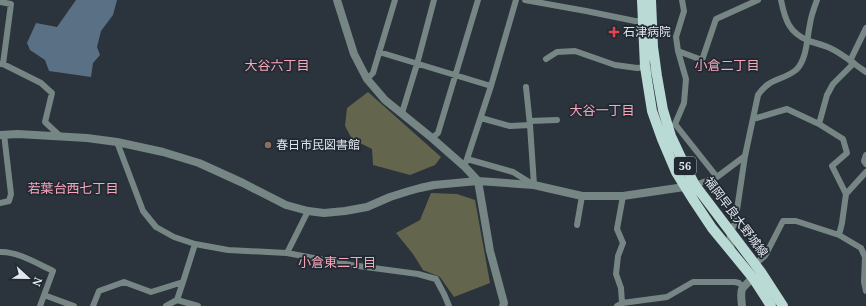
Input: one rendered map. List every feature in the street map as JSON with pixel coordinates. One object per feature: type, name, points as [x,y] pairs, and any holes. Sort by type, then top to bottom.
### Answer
[{"type":"main road","name":"福岡早良大野城線","points":[[642,0],[645,67],[652,111],[676,172],[730,232],[761,272],[783,306]]},
{"type":"main road","name":"福岡早良大野城線","points":[[651,0],[653,48],[663,110],[671,136],[685,166],[690,186],[712,228],[753,278],[771,306]]},
{"type":"street","points":[[337,0],[354,54],[367,79],[385,100],[466,163],[478,181],[490,251],[504,303],[503,306]]},
{"type":"street","points":[[367,79],[373,73],[395,0]]},
{"type":"street","points":[[402,113],[434,0]]},
{"type":"street","points":[[432,138],[438,132],[478,0]]},
{"type":"street","points":[[466,163],[492,86],[516,0]]},
{"type":"street","points":[[525,0],[635,21],[647,18],[651,0]]},
{"type":"street","points":[[682,0],[684,11],[676,37],[678,51],[686,79],[684,103],[675,124],[717,177]]},
{"type":"street","points":[[699,69],[716,19],[758,0]]},
{"type":"street","points":[[781,0],[784,17],[796,35],[829,48],[866,72]]},
{"type":"street","points":[[734,254],[729,239],[730,232],[735,223],[758,94],[762,88],[770,82],[788,76],[797,68],[803,59],[810,22],[817,0]]},
{"type":"street","points":[[0,2],[11,4],[2,64],[41,83],[52,93],[45,122],[60,136]]},
{"type":"street","points":[[642,20],[648,23],[653,29]]},
{"type":"street","points":[[819,124],[827,95],[833,84],[852,62],[866,28]]},
{"type":"street","points":[[645,67],[650,63],[653,48]]},
{"type":"street","points":[[546,59],[557,52],[575,51],[615,65],[637,68],[645,67],[651,69],[657,76]]},
{"type":"street","points":[[678,51],[702,60]]},
{"type":"street","points":[[379,52],[492,86]]},
{"type":"street","points":[[526,87],[534,185]]},
{"type":"street","points":[[753,119],[787,109],[819,124],[843,139],[847,153],[832,166],[846,194],[842,223],[838,235]]},
{"type":"street","points":[[481,118],[510,126],[557,120]]},
{"type":"street","points":[[0,203],[9,201],[11,194],[2,134],[87,138],[117,142],[163,152],[199,163],[286,205],[308,211],[324,213],[345,212],[368,207],[390,197],[434,185],[478,181],[534,185],[582,196],[623,196],[690,186],[717,177],[746,156]]},
{"type":"street","points":[[117,142],[143,210],[156,227],[174,237],[195,244],[228,250],[287,253],[351,265],[418,274],[436,278],[449,306]]},
{"type":"street","points":[[866,155],[864,161],[866,164]]},
{"type":"street","points":[[466,163],[513,172],[534,185]]},
{"type":"street","points":[[846,194],[866,172]]},
{"type":"street","points":[[577,225],[582,196]]},
{"type":"street","points":[[623,196],[616,229],[622,243],[618,256],[616,274],[620,288],[619,304],[668,297],[693,282],[736,282],[743,287]]},
{"type":"street","points":[[287,253],[308,211]]},
{"type":"street","points":[[760,289],[755,264],[765,256],[783,221],[796,221],[838,235],[860,248],[865,257],[864,282],[866,291]]},
{"type":"street","points":[[166,306],[177,300],[195,244]]},
{"type":"street","points":[[0,252],[18,255],[53,271],[40,306]]},
{"type":"street","points":[[742,306],[740,293],[743,287],[753,278]]},
{"type":"street","points":[[93,306],[99,291],[124,282],[152,292],[183,282]]},
{"type":"street","points":[[44,295],[74,306]]},
{"type":"street","points":[[177,300],[198,306]]},
{"type":"green space","points":[[368,92],[441,157],[435,165],[410,175],[373,165],[372,149],[352,139],[345,126],[347,108]]},
{"type":"green space","points":[[431,193],[457,194],[475,200],[490,283],[454,297],[440,277],[423,270],[413,254],[396,233],[420,220]]},
{"type":"water","points":[[76,0],[117,0],[113,15],[101,31],[97,47],[100,55],[93,63],[91,77],[49,71],[45,60],[30,50],[27,43],[36,23],[57,27]]},
{"type":"place","name":"石津病院","points":[[614,32]]},
{"type":"place","name":"春日市民図書館","points":[[268,145]]},
{"type":"district","name":"大谷六丁目","points":[[277,65]]},
{"type":"district","name":"小倉二丁目","points":[[727,65]]},
{"type":"district","name":"大谷一丁目","points":[[602,110]]},
{"type":"district","name":"若葉台西七丁目","points":[[73,188]]},
{"type":"district","name":"小倉東二丁目","points":[[337,262]]}]
